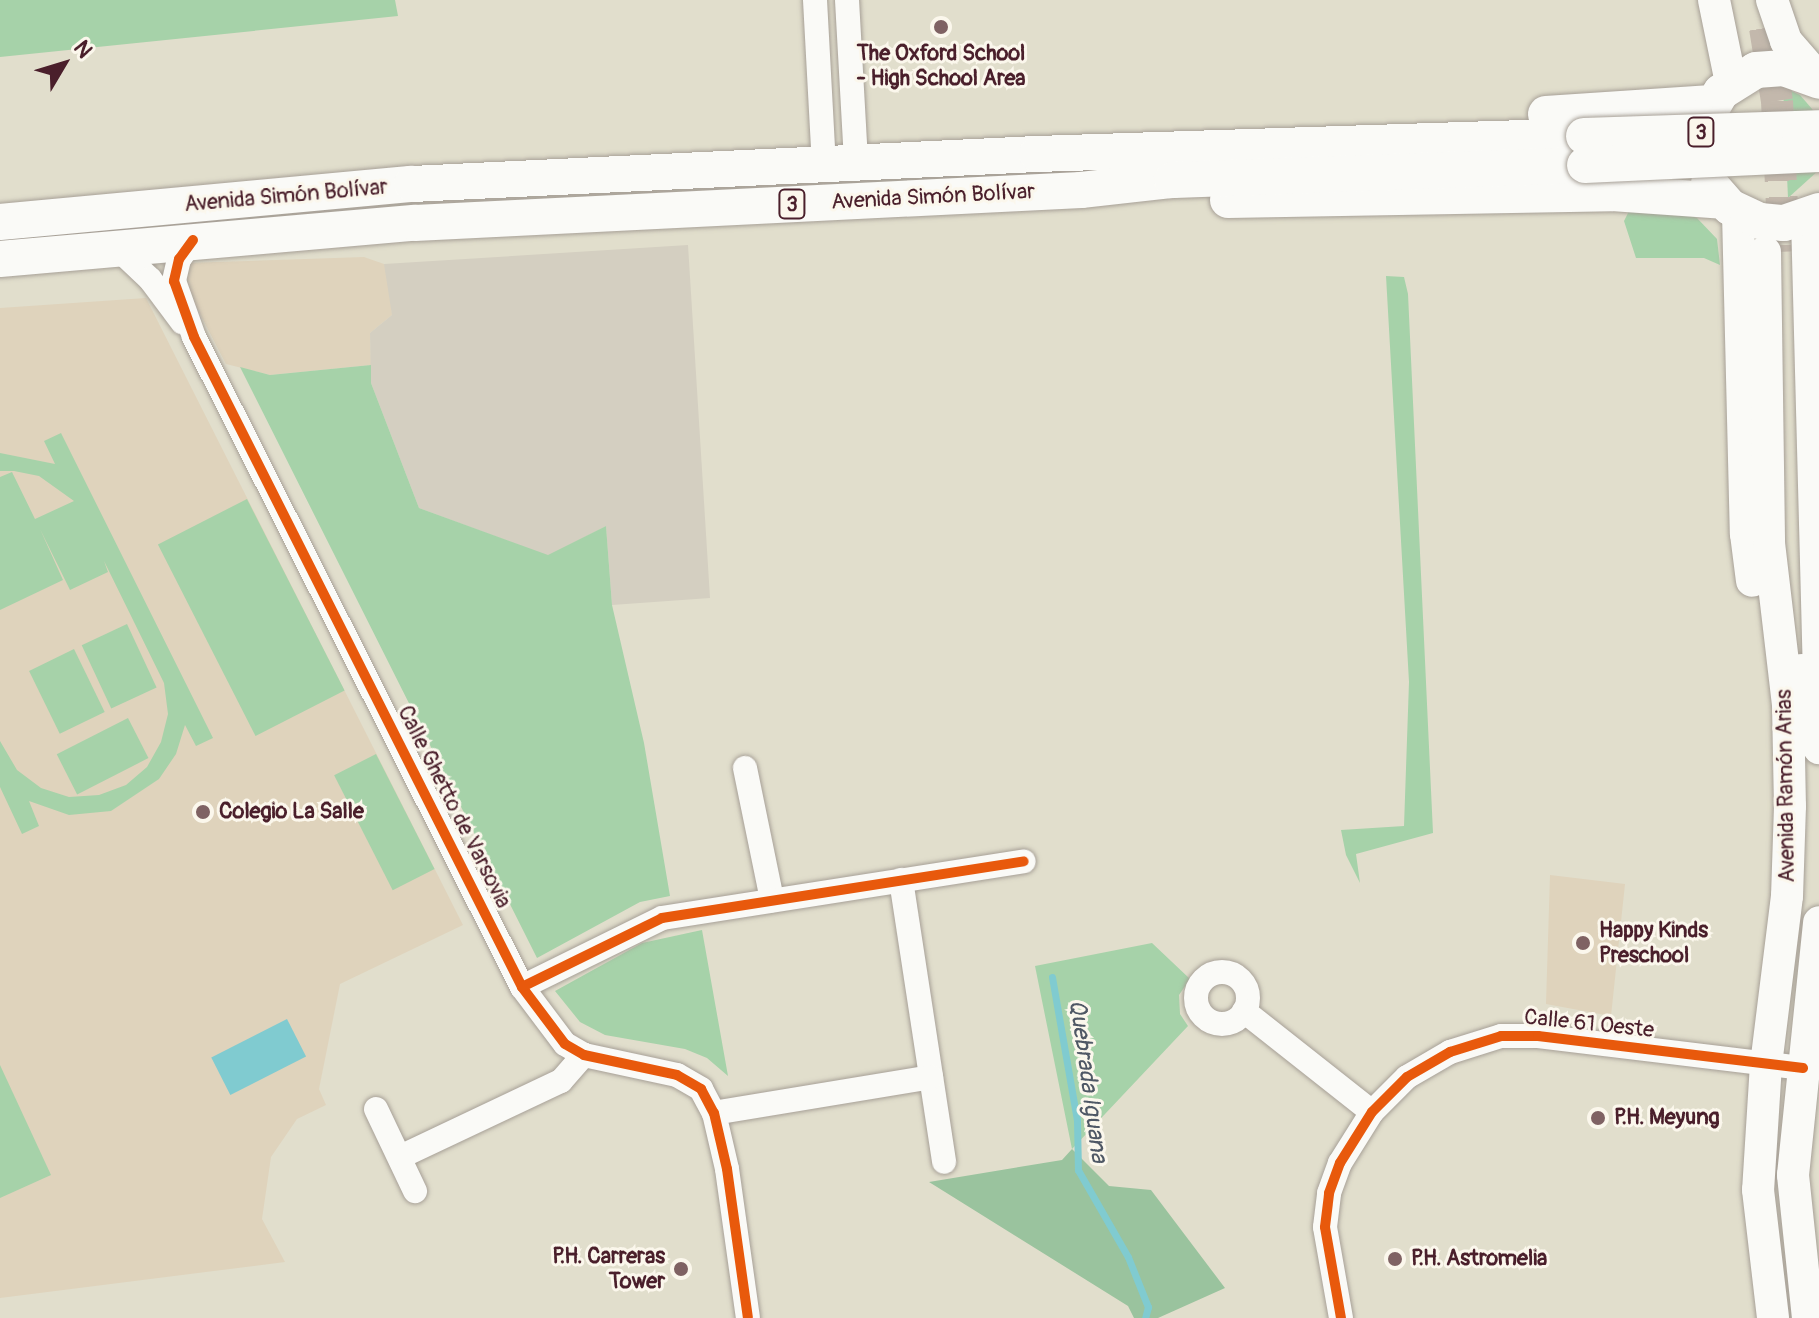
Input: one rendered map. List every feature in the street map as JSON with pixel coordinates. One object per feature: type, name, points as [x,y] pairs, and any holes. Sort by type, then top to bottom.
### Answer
[{"type":"main road","points":[[1714,0],[1721,93],[1701,131],[1701,161],[1730,207],[1746,534],[1755,608],[1786,736]]},
{"type":"main road","points":[[1735,0],[1759,15],[1819,80]]},
{"type":"main road","points":[[1584,151],[1721,93],[1770,68],[1798,71],[1819,80]]},
{"type":"main road","name":"Avenida Simón Bolívar","points":[[0,259],[115,246],[415,223],[1113,188],[1172,180],[1584,151],[1819,128]]},
{"type":"main road","points":[[1584,151],[1772,222],[1813,215],[1819,678]]},
{"type":"main road","name":"Avenida Simón Bolívar","points":[[0,222],[412,184],[1092,152],[1819,154]]},
{"type":"main road","name":"Avenida Ramón Arias","points":[[1773,1318],[1758,1190],[1766,1064],[1787,896],[1790,806],[1786,736],[1788,704],[1769,543],[1774,252],[1790,541],[1800,657],[1819,748]]},
{"type":"main road","points":[[1808,1318],[1793,1175],[1819,922]]},
{"type":"street","points":[[815,0],[840,163]]},
{"type":"street","points":[[840,163],[847,0]]},
{"type":"street","name":"Calle Ghetto de Varsovia","points":[[193,240],[179,259],[174,281],[194,337],[522,987],[549,1028],[584,1055],[677,1075],[701,1089],[714,1113],[727,1169],[748,1318]]},
{"type":"street","name":"Calle Ghetto de Varsovia","points":[[115,246],[150,279],[194,337]]},
{"type":"street","points":[[745,768],[772,900]]},
{"type":"street","points":[[522,987],[636,926],[772,900],[1024,861]]},
{"type":"street","points":[[901,880],[944,1162]]},
{"type":"street","points":[[1244,1011],[1372,1112]]},
{"type":"street","name":"Calle 61 Oeste","points":[[1341,1318],[1325,1227],[1329,1193],[1340,1163],[1372,1112],[1407,1077],[1450,1052],[1501,1036],[1803,1068]]},
{"type":"street","points":[[400,1157],[561,1081],[584,1055]]},
{"type":"street","points":[[714,1113],[931,1077]]},
{"type":"street","points":[[376,1109],[415,1191]]},
{"type":"shaded area","points":[[688,245],[710,598],[612,605],[606,526],[548,556],[419,508],[371,383],[370,333],[392,315],[384,264]]},
{"type":"shaded area","points":[[364,257],[384,264],[390,276],[392,315],[370,333],[371,365],[270,375],[226,364],[184,283],[186,263]]},
{"type":"shaded area","name":"Colegio La Salle","points":[[146,298],[463,925],[340,984],[319,1089],[326,1105],[297,1119],[271,1157],[262,1219],[285,1262],[0,1298],[0,308]]},
{"type":"shaded area","name":"Happy Kinds Preschool","points":[[1550,875],[1625,884],[1611,1016],[1546,1004]]},
{"type":"green space","points":[[0,0],[395,0],[398,16],[0,57]]},
{"type":"green space","points":[[1783,87],[1800,95],[1819,117],[1819,170],[1788,198]]},
{"type":"green space","points":[[1629,211],[1681,212],[1697,218],[1717,239],[1720,265],[1704,258],[1636,258],[1624,221]]},
{"type":"green space","points":[[1386,276],[1404,277],[1408,294],[1433,833],[1356,854],[1360,883],[1346,855],[1341,830],[1404,826],[1409,682]]},
{"type":"green space","points":[[371,365],[371,383],[419,508],[548,555],[606,526],[612,605],[644,743],[670,896],[640,902],[537,958],[240,367],[270,375]]},
{"type":"green space","points":[[61,433],[213,738],[196,746],[185,725],[176,754],[159,779],[111,811],[69,815],[29,801],[39,826],[22,834],[0,787],[0,741],[17,770],[41,788],[69,797],[99,795],[126,785],[147,767],[161,742],[168,714],[164,683],[104,561],[108,572],[70,590],[40,529],[63,580],[0,610],[0,477],[12,472],[35,519],[74,501],[39,476],[14,471],[0,471],[0,453],[55,464],[44,441]]},
{"type":"green space","points":[[247,499],[345,691],[256,736],[158,544]]},
{"type":"green space","points":[[127,624],[157,687],[111,709],[82,645]]},
{"type":"green space","points":[[74,649],[105,712],[60,734],[29,671]]},
{"type":"green space","points":[[128,718],[148,758],[77,794],[57,754]]},
{"type":"green space","points":[[376,754],[435,869],[393,890],[334,775]]},
{"type":"green space","points":[[702,930],[728,1076],[707,1058],[685,1049],[605,1035],[580,1022],[555,991],[642,943]]},
{"type":"green space","points":[[1152,943],[1190,979],[1179,995],[1180,1014],[1188,1026],[1072,1149],[1035,966]]},
{"type":"green space","points":[[0,1065],[51,1175],[0,1198]]},
{"type":"green space","points":[[1072,1149],[1109,1186],[1151,1190],[1225,1288],[1158,1318],[1134,1318],[1128,1306],[929,1182],[1062,1160]]},
{"type":"water","points":[[287,1019],[306,1056],[230,1095],[211,1058]]},
{"type":"waterway","name":"Quebrada Iguana","points":[[1052,977],[1077,1120],[1078,1170],[1128,1257],[1148,1307],[1145,1318]]},
{"type":"tunnel","points":[[1765,28],[1777,101],[1784,252]]},
{"type":"cycle path","points":[[193,240],[179,259],[174,281],[194,337],[522,987],[565,1044],[584,1055],[677,1075],[701,1089],[714,1113],[727,1169],[748,1318]]},
{"type":"cycle path","points":[[522,987],[662,918],[1024,861]]},
{"type":"cycle path","points":[[1341,1318],[1325,1227],[1329,1193],[1340,1163],[1372,1112],[1407,1077],[1450,1052],[1501,1036],[1538,1036],[1803,1068]]},
{"type":"place","name":"The Oxford School - High School Area","points":[[941,27]]},
{"type":"place","name":"Colegio La Salle","points":[[203,812]]},
{"type":"place","name":"Happy Kinds Preschool","points":[[1583,943]]},
{"type":"place","name":"P.H. Meyung","points":[[1598,1118]]},
{"type":"place","name":"P.H. Astromelia","points":[[1395,1259]]},
{"type":"place","name":"P.H. Carreras Tower","points":[[681,1269]]}]
